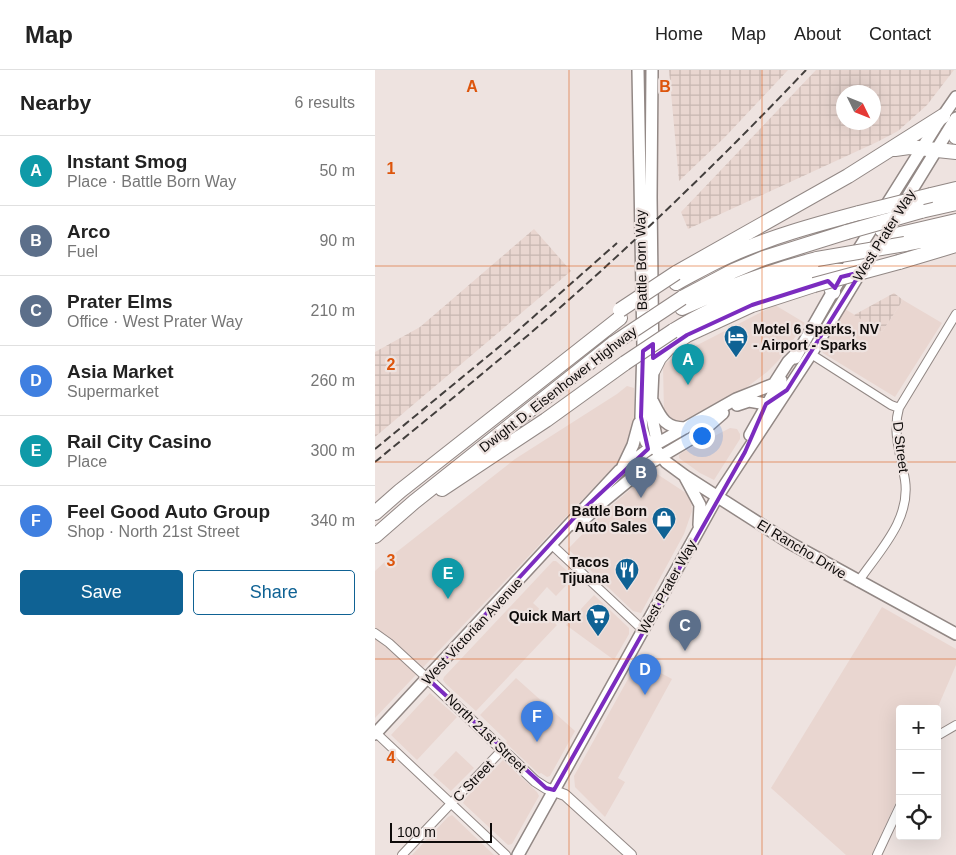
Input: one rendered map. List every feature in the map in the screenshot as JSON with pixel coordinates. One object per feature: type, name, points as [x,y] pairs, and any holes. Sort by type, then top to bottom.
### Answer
[{"type":"highway","points":[[676,278],[890,150],[950,117]]},
{"type":"highway","points":[[956,123],[956,137]]},
{"type":"highway","points":[[890,150],[909,147],[956,152]]},
{"type":"highway","name":"Dwight D. Eisenhower Highway","points":[[375,513],[620,314],[676,278],[796,230],[956,189]]},
{"type":"highway","name":"Dwight D. Eisenhower Highway","points":[[375,536],[414,502],[614,343],[644,322],[682,303],[733,271],[764,258],[847,232],[956,203]]},
{"type":"highway","points":[[880,216],[880,227],[891,235],[903,234],[956,221]]},
{"type":"highway","points":[[682,303],[765,274],[817,260],[956,234]]},
{"type":"highway","points":[[653,370],[659,358],[668,348],[702,327],[752,305],[814,285],[956,245]]},
{"type":"highway","points":[[414,502],[445,488],[546,420],[625,363],[673,331],[705,313],[733,300],[818,270],[845,272],[859,269],[867,263]]},
{"type":"highway","points":[[796,278],[821,276],[829,282],[833,292]]},
{"type":"main road","name":"Battle Born Way","points":[[638,70],[643,346],[641,416],[646,442],[656,451]]},
{"type":"main road","name":"Battle Born Way","points":[[652,70],[653,370],[651,413],[656,436],[656,451]]},
{"type":"main road","points":[[950,117],[956,97]]},
{"type":"main road","name":"West Prater Way","points":[[745,452],[748,438],[766,404],[845,272],[921,149],[950,117]]},
{"type":"main road","name":"West Prater Way","points":[[518,855],[717,497],[811,354],[937,150],[950,117]]},
{"type":"main road","name":"West Victorian Avenue","points":[[568,527],[580,523],[656,451],[685,428],[736,400],[774,384],[788,362],[798,352]]},
{"type":"main road","points":[[766,404],[787,390]]},
{"type":"main road","points":[[652,400],[665,422],[676,428],[685,428]]},
{"type":"main road","name":"West Victorian Avenue","points":[[375,733],[619,472],[656,451],[699,434],[719,416],[743,402],[754,401],[766,404]]},
{"type":"main road","points":[[619,472],[633,445],[641,416]]},
{"type":"main road","name":"El Rancho Drive","points":[[656,451],[685,476],[790,543],[858,582],[956,634]]},
{"type":"main road","points":[[685,476],[700,505],[699,529]]},
{"type":"street","name":"D Street","points":[[858,582],[893,532],[903,512],[906,488],[896,429],[899,408],[956,314]]},
{"type":"street","points":[[811,354],[899,408]]},
{"type":"street","points":[[552,545],[643,630]]},
{"type":"street","name":"North 21st Street","points":[[375,633],[389,643],[427,678],[535,781],[546,788],[565,795],[631,855]]},
{"type":"street","points":[[941,734],[956,726]]},
{"type":"street","points":[[375,733],[506,855]]},
{"type":"street","name":"C Street","points":[[402,855],[502,750]]},
{"type":"street","points":[[877,855],[896,815]]},
{"type":"highlighted area","points":[[861,272],[787,390],[766,404],[745,452],[554,790],[546,788],[427,678],[574,518],[648,449],[641,417],[643,351],[653,344],[653,358],[687,335],[752,305],[828,281],[835,288],[841,277]]},
{"type":"shaded area","points":[[669,70],[788,70],[725,137],[679,181]]},
{"type":"shaded area","points":[[816,70],[954,70],[927,105],[898,131],[688,229],[681,212]]},
{"type":"shaded area","points":[[534,229],[571,271],[375,437],[375,352],[420,327]]},
{"type":"shaded area","points":[[894,293],[903,300],[882,332],[854,315]]},
{"type":"shaded area","points":[[903,300],[942,323],[895,397],[823,353],[821,349],[845,309],[882,332]]},
{"type":"shaded area","points":[[775,305],[805,323],[779,360],[747,387],[680,422],[672,421],[664,413],[663,365],[676,356]]},
{"type":"shaded area","points":[[627,386],[634,388],[634,422],[624,454],[619,461],[375,718],[375,571],[515,459]]},
{"type":"shaded area","points":[[730,428],[737,429],[740,439],[714,480],[700,473],[679,458],[679,455],[683,452]]},
{"type":"shaded area","points":[[654,472],[686,493],[691,501],[692,511],[684,534],[641,613],[633,611],[568,549],[603,513],[641,480]]},
{"type":"shaded area","points":[[553,561],[556,561],[574,577],[556,596],[547,587],[533,603],[557,625],[476,711],[446,684],[443,680],[444,677]]},
{"type":"shaded area","points":[[594,595],[629,628],[629,634],[614,660],[566,625]]},
{"type":"shaded area","points":[[882,607],[956,649],[956,665],[939,705],[896,705],[896,802],[872,855],[846,855],[771,788]]},
{"type":"shaded area","points":[[638,661],[672,679],[618,778],[625,782],[605,817],[575,787],[574,776]]},
{"type":"shaded area","points":[[516,678],[575,731],[550,776],[547,777],[541,773],[539,774],[480,715]]},
{"type":"shaded area","points":[[430,693],[457,717],[417,760],[391,735]]},
{"type":"shaded area","points":[[456,751],[474,768],[451,791],[433,775]]},
{"type":"shaded area","points":[[503,760],[539,796],[512,844],[508,845],[463,803]]},
{"type":"shaded area","points":[[452,815],[494,855],[412,855]]},
{"type":"railway","points":[[375,462],[479,377],[610,263],[724,154],[806,70]]},
{"type":"railway","points":[[375,449],[505,342],[617,243]]},
{"type":"place","name":"Motel 6 Sparks, NV - Airport - Sparks","points":[[736,358]]},
{"type":"place","name":"Instant Smog","points":[[688,385]]},
{"type":"place","name":"Arco","points":[[641,498]]},
{"type":"place","name":"Battle Born Auto Sales","points":[[664,540]]},
{"type":"place","name":"Tacos Tijuana","points":[[627,591]]},
{"type":"place","name":"Rail City Casino","points":[[448,599]]},
{"type":"place","name":"Quick Mart","points":[[598,637]]},
{"type":"place","name":"Prater Elms","points":[[685,651]]},
{"type":"place","name":"Asia Market","points":[[645,695]]},
{"type":"place","name":"Feel Good Auto Group","points":[[537,742]]}]
